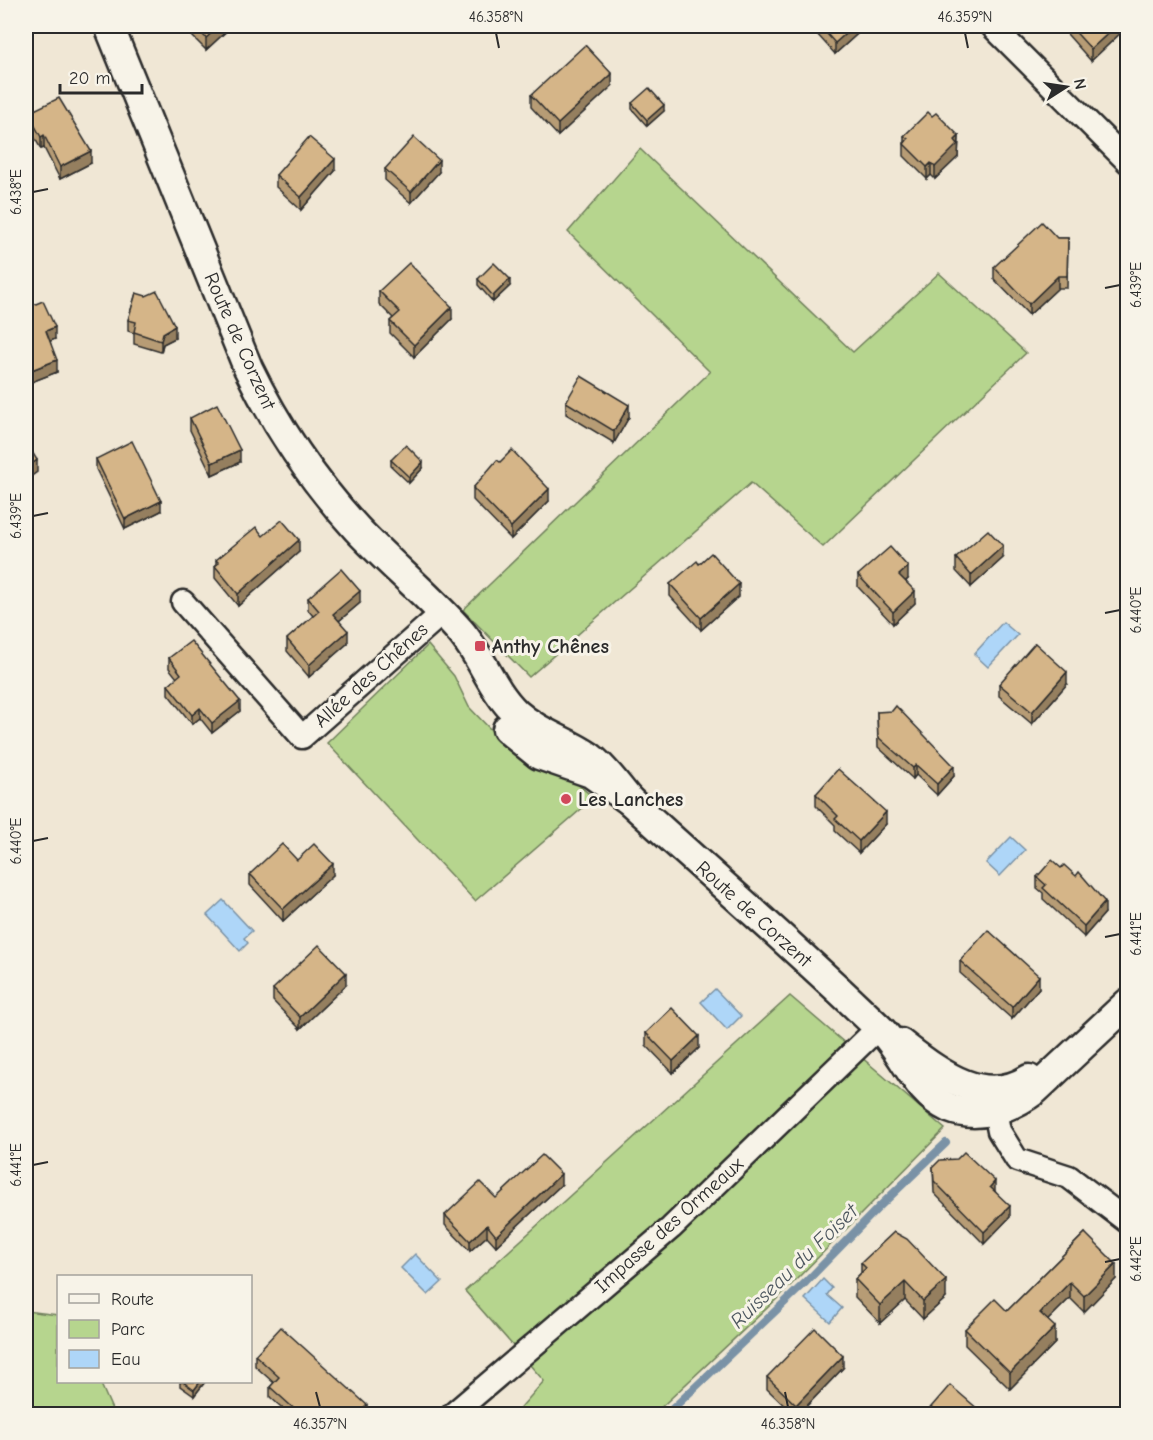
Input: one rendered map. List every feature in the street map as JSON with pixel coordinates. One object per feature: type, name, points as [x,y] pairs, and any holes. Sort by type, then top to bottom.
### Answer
[{"type":"street","name":"Route de Corzent","points":[[110,26],[236,338],[263,399],[297,452],[333,501],[465,637],[496,691],[516,713],[542,733],[597,762],[629,800],[879,1027],[920,1085],[934,1099],[960,1111],[993,1100],[1012,1105],[1035,1090],[1118,1012]]},
{"type":"street","points":[[992,26],[1126,157]]},
{"type":"street","name":"Allée des Chênes","points":[[183,602],[302,737],[441,614]]},
{"type":"street","name":"Impasse des Ormeaux","points":[[453,1414],[671,1228],[879,1027]]},
{"type":"street","points":[[993,1100],[1002,1138],[1017,1160],[1069,1177],[1128,1222]]},
{"type":"green space","points":[[640,149],[853,352],[939,273],[1026,353],[823,547],[751,483],[529,677],[463,610],[710,372],[568,232]]},
{"type":"green space","points":[[428,645],[454,676],[469,707],[515,755],[542,770],[575,782],[594,798],[475,901],[327,743]]},
{"type":"green space","points":[[790,996],[945,1129],[781,1295],[654,1414],[515,1414],[544,1381],[465,1291]]},
{"type":"green space","points":[[26,1311],[57,1315],[57,1383],[100,1383],[114,1414],[26,1414]]},
{"type":"water","points":[[1003,622],[1018,635],[988,667],[974,654]]},
{"type":"water","points":[[1011,837],[1025,850],[1000,876],[986,863]]},
{"type":"water","points":[[223,900],[252,931],[244,938],[248,943],[240,951],[207,915]]},
{"type":"water","points":[[715,989],[741,1016],[727,1030],[701,1002]]},
{"type":"water","points":[[415,1254],[442,1282],[428,1295],[401,1268]]},
{"type":"water","points":[[823,1279],[832,1288],[827,1295],[842,1308],[830,1322],[805,1299]]},
{"type":"building","points":[[194,26],[219,26],[206,38]]},
{"type":"building","points":[[820,26],[854,26],[835,43]]},
{"type":"building","points":[[1070,26],[1116,26],[1091,49]]},
{"type":"building","points":[[585,45],[612,74],[558,124],[531,95]]},
{"type":"building","points":[[649,88],[664,105],[647,120],[632,103]]},
{"type":"building","points":[[59,98],[91,151],[60,167],[44,135],[41,137],[28,113]]},
{"type":"building","points":[[928,112],[932,116],[936,113],[959,136],[955,140],[958,144],[935,167],[931,163],[927,167],[904,144],[908,139],[904,136]]},
{"type":"building","points":[[309,137],[335,159],[301,197],[276,175]]},
{"type":"building","points":[[414,137],[439,160],[411,192],[385,169]]},
{"type":"building","points":[[1042,222],[1057,238],[1068,238],[1067,276],[1058,276],[1029,304],[994,267]]},
{"type":"building","points":[[409,263],[452,307],[414,345],[390,321],[400,312],[379,291]]},
{"type":"building","points":[[494,263],[510,279],[493,296],[478,279]]},
{"type":"building","points":[[157,291],[175,326],[163,333],[161,341],[134,332],[136,322],[128,320],[136,293],[146,296]]},
{"type":"building","points":[[43,301],[55,327],[46,331],[57,360],[29,371],[26,363],[26,308]]},
{"type":"building","points":[[581,376],[629,405],[614,431],[566,402]]},
{"type":"building","points":[[217,404],[240,450],[212,463],[190,418]]},
{"type":"building","points":[[132,441],[161,501],[125,519],[96,459]]},
{"type":"building","points":[[26,442],[37,460],[26,468]]},
{"type":"building","points":[[406,445],[423,462],[409,477],[391,460]]},
{"type":"building","points":[[512,450],[549,489],[511,527],[473,488],[497,460],[500,462]]},
{"type":"building","points":[[282,520],[299,540],[238,594],[215,566],[219,563],[216,560],[256,527],[263,536]]},
{"type":"building","points":[[988,530],[1003,546],[971,575],[956,558]]},
{"type":"building","points":[[890,547],[908,567],[899,575],[915,591],[893,612],[858,575]]},
{"type":"building","points":[[711,553],[739,584],[701,618],[670,584],[697,561],[699,564]]},
{"type":"building","points":[[341,569],[360,591],[333,614],[348,631],[309,665],[287,639],[319,611],[308,598]]},
{"type":"building","points":[[191,641],[240,701],[212,723],[200,708],[192,715],[168,685],[181,674],[169,658]]},
{"type":"building","points":[[1035,643],[1067,672],[1032,712],[999,684]]},
{"type":"building","points":[[896,706],[954,766],[937,784],[916,765],[913,768],[878,737],[877,712],[892,711]]},
{"type":"building","points":[[838,769],[886,812],[859,841],[835,819],[838,816],[816,794]]},
{"type":"building","points":[[282,844],[297,860],[314,844],[333,864],[283,909],[250,874]]},
{"type":"building","points":[[1052,860],[1061,868],[1064,865],[1076,876],[1079,872],[1105,902],[1084,926],[1043,888],[1046,885],[1037,877]]},
{"type":"building","points":[[988,930],[1039,976],[1012,1007],[960,961]]},
{"type":"building","points":[[319,945],[346,973],[300,1017],[273,989]]},
{"type":"building","points":[[672,1008],[699,1036],[673,1061],[646,1033]]},
{"type":"building","points":[[964,1152],[995,1181],[990,1187],[1010,1206],[984,1232],[934,1181],[933,1167],[940,1160],[957,1159]]},
{"type":"building","points":[[542,1155],[561,1174],[496,1236],[487,1225],[470,1241],[445,1215],[480,1182],[496,1198]]},
{"type":"building","points":[[894,1232],[907,1239],[946,1280],[923,1301],[905,1282],[880,1305],[855,1279],[866,1268],[861,1263]]},
{"type":"building","points":[[1085,1233],[1116,1264],[1084,1296],[1070,1282],[1040,1313],[1055,1327],[1010,1373],[965,1329],[995,1299],[1007,1311]]},
{"type":"building","points":[[281,1327],[367,1405],[359,1414],[300,1414],[270,1387],[279,1377],[255,1355]]},
{"type":"building","points":[[815,1328],[843,1356],[796,1405],[767,1377]]},
{"type":"building","points":[[184,1383],[199,1383],[194,1390]]},
{"type":"building","points":[[950,1385],[979,1410],[975,1414],[925,1414]]},
{"type":"waterway","name":"Ruisseau du Foiset","points":[[667,1414],[806,1282],[946,1143]]},
{"type":"place","name":"Anthy Chênes","points":[[480,646]]},
{"type":"place","name":"Les Lanches","points":[[566,799]]}]
